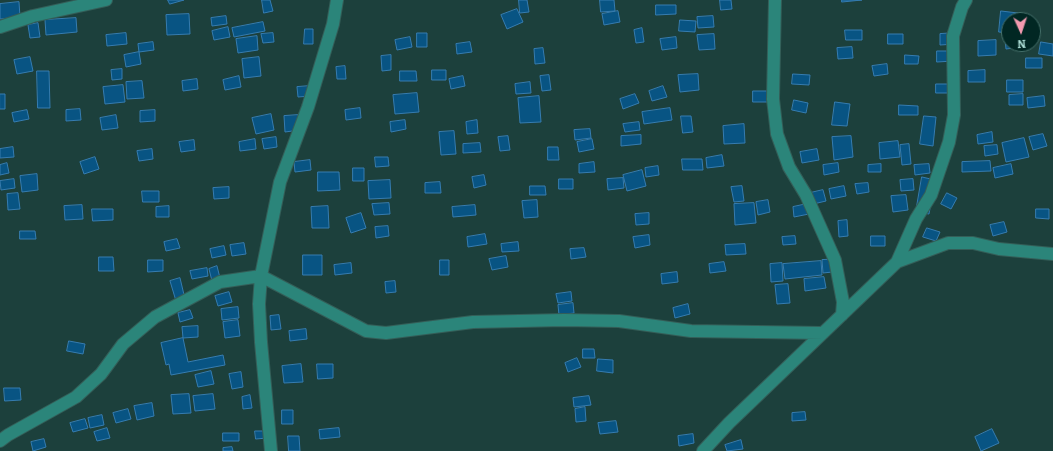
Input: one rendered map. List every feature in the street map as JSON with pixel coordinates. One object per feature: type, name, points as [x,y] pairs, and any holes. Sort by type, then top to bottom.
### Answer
[{"type":"street","points":[[0,27],[33,16],[91,2],[106,0]]},
{"type":"street","points":[[271,451],[260,342],[259,304],[261,276],[280,182],[308,106],[333,24],[336,0]]},
{"type":"street","points":[[775,0],[774,98],[778,134],[789,167],[806,195],[835,260],[843,302],[842,315]]},
{"type":"street","points":[[704,451],[729,423],[897,262],[916,219],[930,195],[949,142],[954,115],[953,36],[962,7],[966,0]]},
{"type":"street","points":[[897,262],[948,243],[973,243],[999,249],[1053,254]]},
{"type":"street","points":[[0,441],[76,397],[101,374],[123,344],[155,317],[220,282],[261,276],[366,331],[386,333],[473,322],[564,320],[620,321],[691,331],[824,333]]},
{"type":"building","points":[[168,0],[184,0],[170,4]]},
{"type":"building","points":[[262,0],[270,0],[273,11],[264,13]]},
{"type":"building","points":[[519,0],[527,0],[529,12],[520,13]]},
{"type":"building","points":[[600,0],[614,0],[615,11],[601,12]]},
{"type":"building","points":[[720,0],[731,0],[732,9],[721,10]]},
{"type":"building","points":[[842,0],[862,0],[842,2]]},
{"type":"building","points":[[19,2],[20,17],[0,19],[0,4]]},
{"type":"building","points":[[656,5],[676,5],[676,14],[656,15]]},
{"type":"building","points":[[517,9],[523,22],[507,29],[501,15]]},
{"type":"building","points":[[618,11],[620,22],[604,25],[602,14]]},
{"type":"building","points":[[1001,11],[1010,12],[1001,12],[1001,32],[999,32]]},
{"type":"building","points":[[189,14],[190,34],[167,35],[166,15]]},
{"type":"building","points":[[226,16],[227,24],[212,26],[211,18]]},
{"type":"building","points":[[713,16],[714,27],[698,28],[697,17]]},
{"type":"building","points":[[76,18],[77,32],[46,35],[45,20]]},
{"type":"building","points":[[680,20],[696,21],[695,32],[679,31]]},
{"type":"building","points":[[263,22],[265,31],[234,37],[232,28]]},
{"type":"building","points":[[38,23],[40,37],[30,38],[28,25]]},
{"type":"building","points":[[228,27],[230,37],[214,40],[212,31]]},
{"type":"building","points":[[642,28],[644,42],[636,43],[634,30]]},
{"type":"building","points":[[305,29],[313,29],[313,44],[304,44]]},
{"type":"building","points":[[845,30],[862,30],[862,40],[846,40]]},
{"type":"building","points":[[126,33],[127,44],[107,46],[106,35]]},
{"type":"building","points":[[273,33],[274,42],[263,43],[261,34]]},
{"type":"building","points":[[417,33],[427,33],[427,47],[417,47]]},
{"type":"building","points":[[956,33],[956,44],[940,45],[940,34]]},
{"type":"building","points":[[714,34],[715,49],[699,50],[697,35]]},
{"type":"building","points":[[888,34],[903,34],[903,44],[888,44]]},
{"type":"building","points":[[257,36],[258,50],[238,53],[236,39]]},
{"type":"building","points":[[410,37],[412,47],[397,50],[395,40]]},
{"type":"building","points":[[676,37],[677,48],[662,50],[660,39]]},
{"type":"building","points":[[996,40],[996,55],[978,56],[978,41]]},
{"type":"building","points":[[153,42],[154,50],[139,52],[138,44]]},
{"type":"building","points":[[470,42],[472,52],[457,54],[456,44]]},
{"type":"building","points":[[1041,42],[1053,44],[1053,56],[1039,54],[1041,52]]},
{"type":"building","points":[[852,47],[853,58],[838,59],[837,48]]},
{"type":"building","points":[[543,48],[545,63],[535,64],[534,49]]},
{"type":"building","points":[[937,51],[953,51],[954,61],[937,62]]},
{"type":"building","points":[[139,52],[141,64],[126,67],[124,55]]},
{"type":"building","points":[[391,55],[391,70],[382,71],[381,56]]},
{"type":"building","points":[[905,55],[919,56],[918,64],[905,64]]},
{"type":"building","points":[[30,57],[33,71],[17,74],[14,60]]},
{"type":"building","points":[[259,57],[261,76],[244,78],[242,59]]},
{"type":"building","points":[[1026,58],[1042,58],[1042,68],[1026,68]]},
{"type":"building","points":[[887,64],[888,74],[874,76],[872,66]]},
{"type":"building","points":[[345,66],[346,79],[337,79],[336,67]]},
{"type":"building","points":[[122,69],[122,79],[112,80],[111,70]]},
{"type":"building","points":[[432,70],[446,70],[446,80],[432,80]]},
{"type":"building","points":[[985,70],[985,82],[968,82],[968,71]]},
{"type":"building","points":[[37,71],[49,71],[50,108],[38,108]]},
{"type":"building","points":[[400,71],[416,71],[417,81],[400,81]]},
{"type":"building","points":[[698,74],[699,90],[680,92],[678,75]]},
{"type":"building","points":[[793,74],[810,75],[809,85],[792,84]]},
{"type":"building","points":[[549,75],[551,90],[542,91],[540,76]]},
{"type":"building","points":[[239,76],[241,87],[225,90],[223,80]]},
{"type":"building","points":[[463,76],[465,86],[451,89],[449,79]]},
{"type":"building","points":[[197,79],[198,89],[183,91],[182,81]]},
{"type":"building","points":[[1007,80],[1023,80],[1023,92],[1007,92]]},
{"type":"building","points":[[142,81],[144,98],[127,99],[126,82]]},
{"type":"building","points":[[530,82],[531,93],[516,94],[515,84]]},
{"type":"building","points":[[936,84],[948,84],[948,93],[936,93]]},
{"type":"building","points":[[123,85],[125,102],[105,104],[103,87]]},
{"type":"building","points":[[310,86],[311,96],[298,97],[297,87]]},
{"type":"building","points":[[663,86],[667,97],[652,101],[649,91]]},
{"type":"building","points":[[753,91],[768,91],[768,102],[753,102]]},
{"type":"building","points":[[417,93],[419,112],[395,114],[393,95]]},
{"type":"building","points":[[0,94],[5,94],[5,109],[0,109]]},
{"type":"building","points":[[635,94],[639,103],[623,109],[620,99]]},
{"type":"building","points":[[1023,94],[1023,105],[1009,105],[1009,95]]},
{"type":"building","points":[[539,96],[541,122],[520,123],[518,98]]},
{"type":"building","points":[[1044,96],[1045,106],[1028,108],[1027,98]]},
{"type":"building","points":[[794,100],[808,103],[806,113],[792,110]]},
{"type":"building","points":[[835,102],[850,104],[847,126],[832,125]]},
{"type":"building","points":[[899,105],[918,106],[918,115],[899,115]]},
{"type":"building","points":[[360,108],[361,118],[346,120],[345,110]]},
{"type":"building","points":[[670,108],[672,120],[644,124],[642,112]]},
{"type":"building","points":[[80,109],[81,120],[66,121],[66,110]]},
{"type":"building","points":[[27,110],[29,119],[14,122],[12,113]]},
{"type":"building","points":[[155,110],[155,121],[140,122],[140,111]]},
{"type":"building","points":[[271,114],[274,130],[256,134],[252,118]]},
{"type":"building","points":[[116,115],[118,128],[102,130],[100,118]]},
{"type":"building","points":[[298,115],[300,130],[285,132],[284,116]]},
{"type":"building","points":[[681,116],[691,116],[693,132],[683,133]]},
{"type":"building","points":[[924,116],[936,117],[933,146],[920,144]]},
{"type":"building","points":[[405,120],[406,129],[391,132],[390,122]]},
{"type":"building","points":[[477,120],[478,133],[467,134],[466,122]]},
{"type":"building","points":[[639,122],[640,130],[625,132],[623,124]]},
{"type":"building","points":[[744,124],[745,143],[724,144],[723,126]]},
{"type":"building","points":[[590,129],[591,138],[575,140],[574,130]]},
{"type":"building","points":[[454,131],[456,154],[441,155],[439,132]]},
{"type":"building","points":[[992,132],[993,142],[978,144],[977,135]]},
{"type":"building","points":[[1043,134],[1047,146],[1033,150],[1029,137]]},
{"type":"building","points":[[641,135],[641,144],[621,146],[621,136]]},
{"type":"building","points":[[508,136],[510,150],[500,151],[498,137]]},
{"type":"building","points":[[851,136],[853,157],[834,160],[832,137]]},
{"type":"building","points":[[276,137],[277,147],[264,149],[262,139]]},
{"type":"building","points":[[1024,138],[1029,157],[1006,162],[1002,143]]},
{"type":"building","points":[[255,139],[256,149],[240,151],[239,142]]},
{"type":"building","points":[[592,139],[594,149],[579,152],[577,142]]},
{"type":"building","points":[[194,140],[195,150],[181,152],[179,142]]},
{"type":"building","points":[[898,141],[900,157],[880,159],[879,143]]},
{"type":"building","points":[[480,143],[481,152],[463,153],[463,144]]},
{"type":"building","points":[[909,144],[911,164],[902,165],[900,145]]},
{"type":"building","points":[[997,145],[998,154],[985,156],[984,146]]},
{"type":"building","points":[[13,147],[14,157],[0,158],[0,149]]},
{"type":"building","points":[[548,147],[558,147],[559,160],[548,160]]},
{"type":"building","points":[[152,149],[153,159],[139,161],[137,151]]},
{"type":"building","points":[[817,149],[819,160],[802,163],[800,152]]},
{"type":"building","points":[[722,155],[724,166],[707,168],[706,158]]},
{"type":"building","points":[[95,157],[99,169],[84,174],[80,162]]},
{"type":"building","points":[[375,157],[388,157],[389,166],[376,167]]},
{"type":"building","points":[[682,159],[702,159],[703,170],[683,170]]},
{"type":"building","points":[[310,160],[311,170],[295,172],[294,162]]},
{"type":"building","points":[[990,161],[991,171],[962,172],[962,162]]},
{"type":"building","points":[[594,162],[595,172],[579,173],[579,164]]},
{"type":"building","points":[[7,163],[9,173],[0,175],[0,165]]},
{"type":"building","points":[[838,163],[839,172],[824,175],[823,165]]},
{"type":"building","points":[[881,164],[881,172],[868,172],[868,165]]},
{"type":"building","points":[[929,164],[930,173],[915,175],[914,165]]},
{"type":"building","points":[[1011,164],[1013,174],[995,178],[993,168]]},
{"type":"building","points":[[658,166],[659,175],[646,177],[645,168]]},
{"type":"building","points":[[353,168],[364,168],[364,181],[353,181]]},
{"type":"building","points":[[642,170],[646,186],[627,191],[623,175]]},
{"type":"building","points":[[318,172],[339,172],[340,190],[318,191]]},
{"type":"building","points":[[37,174],[38,190],[22,192],[20,176]]},
{"type":"building","points":[[484,175],[486,185],[474,188],[472,177]]},
{"type":"building","points":[[922,177],[935,180],[929,214],[916,212]]},
{"type":"building","points":[[623,178],[624,188],[608,190],[607,179]]},
{"type":"building","points":[[14,179],[15,188],[1,190],[0,181]]},
{"type":"building","points":[[559,179],[573,179],[573,189],[559,189]]},
{"type":"building","points":[[913,179],[914,190],[901,191],[900,180]]},
{"type":"building","points":[[390,180],[391,198],[369,199],[368,181]]},
{"type":"building","points":[[440,182],[441,193],[425,193],[425,183]]},
{"type":"building","points":[[868,183],[869,192],[857,194],[855,184]]},
{"type":"building","points":[[530,186],[545,186],[546,195],[530,195]]},
{"type":"building","points":[[742,186],[744,201],[734,202],[731,187]]},
{"type":"building","points":[[844,186],[846,196],[831,199],[829,189]]},
{"type":"building","points":[[229,187],[229,198],[214,199],[213,188]]},
{"type":"building","points":[[823,190],[826,201],[809,205],[806,194]]},
{"type":"building","points":[[142,191],[159,191],[159,202],[143,202]]},
{"type":"building","points":[[18,193],[20,209],[8,210],[7,194]]},
{"type":"building","points":[[947,193],[957,198],[951,209],[941,204]]},
{"type":"building","points":[[906,195],[908,210],[893,212],[891,196]]},
{"type":"building","points":[[537,200],[538,217],[524,218],[522,201]]},
{"type":"building","points":[[768,200],[770,212],[758,215],[756,202]]},
{"type":"building","points":[[389,203],[390,214],[374,215],[372,204]]},
{"type":"building","points":[[754,203],[756,223],[735,225],[734,204]]},
{"type":"building","points":[[807,204],[809,214],[794,217],[793,207]]},
{"type":"building","points":[[82,205],[83,219],[65,220],[64,206]]},
{"type":"building","points":[[475,205],[476,215],[453,217],[452,207]]},
{"type":"building","points":[[169,206],[169,217],[156,217],[156,207]]},
{"type":"building","points":[[328,206],[329,228],[312,228],[311,207]]},
{"type":"building","points":[[92,209],[113,209],[113,220],[93,221]]},
{"type":"building","points":[[1036,209],[1049,209],[1049,219],[1036,218]]},
{"type":"building","points":[[361,213],[366,228],[351,233],[346,218]]},
{"type":"building","points":[[649,213],[649,224],[636,225],[635,214]]},
{"type":"building","points":[[847,220],[848,236],[839,237],[838,221]]},
{"type":"building","points":[[1004,222],[1007,232],[993,236],[990,225]]},
{"type":"building","points":[[388,226],[389,236],[376,238],[375,227]]},
{"type":"building","points":[[927,228],[940,232],[936,241],[923,237]]},
{"type":"building","points":[[20,231],[35,231],[36,239],[20,239]]},
{"type":"building","points":[[485,234],[487,244],[468,247],[467,237]]},
{"type":"building","points":[[649,235],[650,245],[635,248],[633,237]]},
{"type":"building","points":[[795,236],[796,244],[783,245],[782,237]]},
{"type":"building","points":[[871,236],[885,236],[885,246],[871,246]]},
{"type":"building","points":[[177,239],[180,248],[166,251],[164,242]]},
{"type":"building","points":[[518,242],[519,251],[502,252],[501,244]]},
{"type":"building","points":[[244,243],[246,254],[232,256],[230,245]]},
{"type":"building","points":[[745,244],[746,254],[726,255],[725,245]]},
{"type":"building","points":[[224,246],[226,255],[212,258],[210,249]]},
{"type":"building","points":[[584,248],[586,257],[571,259],[570,249]]},
{"type":"building","points":[[303,255],[322,255],[322,275],[303,275]]},
{"type":"building","points":[[506,256],[508,267],[492,270],[489,259]]},
{"type":"building","points":[[99,257],[113,257],[114,271],[99,271]]},
{"type":"building","points":[[841,259],[842,271],[823,273],[822,260]]},
{"type":"building","points":[[148,260],[163,260],[163,271],[148,272]]},
{"type":"building","points":[[440,260],[449,260],[449,275],[440,275]]},
{"type":"building","points":[[821,261],[822,275],[785,279],[783,264]]},
{"type":"building","points":[[724,262],[726,271],[710,273],[709,264]]},
{"type":"building","points":[[351,263],[352,273],[335,275],[334,265]]},
{"type":"building","points":[[782,263],[783,281],[771,282],[770,264]]},
{"type":"building","points":[[217,266],[220,278],[212,281],[209,269]]},
{"type":"building","points":[[207,268],[208,276],[192,279],[190,271]]},
{"type":"building","points":[[677,272],[678,282],[662,284],[661,274]]},
{"type":"building","points":[[824,277],[826,288],[805,291],[804,279]]},
{"type":"building","points":[[180,278],[185,299],[176,301],[170,281]]},
{"type":"building","points":[[395,281],[396,292],[386,293],[385,282]]},
{"type":"building","points":[[788,284],[790,303],[777,304],[775,285]]},
{"type":"building","points":[[229,292],[232,302],[218,306],[215,296]]},
{"type":"building","points":[[571,292],[572,301],[558,303],[556,294]]},
{"type":"building","points":[[573,303],[574,313],[559,315],[558,305]]},
{"type":"building","points":[[688,304],[690,314],[675,318],[673,308]]},
{"type":"building","points":[[238,307],[239,318],[222,320],[221,309]]},
{"type":"building","points":[[190,310],[193,318],[180,322],[178,313]]},
{"type":"building","points":[[279,315],[281,329],[271,330],[270,316]]},
{"type":"building","points":[[238,320],[240,336],[225,338],[223,322]]},
{"type":"building","points":[[198,326],[198,337],[183,338],[182,327]]},
{"type":"building","points":[[306,329],[307,339],[290,341],[289,331]]},
{"type":"building","points":[[183,338],[188,362],[223,355],[225,365],[171,375],[169,364],[166,365],[161,343]]},
{"type":"building","points":[[69,341],[85,344],[83,354],[67,351]]},
{"type":"building","points":[[583,349],[594,349],[595,358],[583,358]]},
{"type":"building","points":[[577,358],[581,367],[568,372],[565,363]]},
{"type":"building","points":[[598,359],[613,360],[613,373],[597,371]]},
{"type":"building","points":[[301,364],[303,382],[284,383],[282,366]]},
{"type":"building","points":[[317,364],[333,364],[333,378],[318,379]]},
{"type":"building","points":[[211,371],[214,384],[198,387],[195,375]]},
{"type":"building","points":[[241,372],[243,387],[232,389],[229,374]]},
{"type":"building","points":[[4,388],[20,388],[21,400],[5,401]]},
{"type":"building","points":[[189,394],[191,413],[173,414],[171,395]]},
{"type":"building","points":[[213,394],[215,409],[195,411],[193,396]]},
{"type":"building","points":[[250,395],[252,408],[243,409],[242,397]]},
{"type":"building","points":[[589,396],[591,405],[574,407],[573,398]]},
{"type":"building","points":[[152,403],[154,416],[137,420],[134,406]]},
{"type":"building","points":[[585,407],[586,421],[576,422],[575,409]]},
{"type":"building","points":[[128,409],[131,419],[116,423],[113,413]]},
{"type":"building","points":[[282,410],[293,410],[293,424],[282,424]]},
{"type":"building","points":[[805,412],[806,420],[792,421],[792,413]]},
{"type":"building","points":[[102,415],[104,425],[90,428],[88,418]]},
{"type":"building","points":[[85,419],[88,428],[73,432],[70,423]]},
{"type":"building","points":[[616,421],[618,432],[600,434],[598,423]]},
{"type":"building","points":[[107,428],[110,438],[97,441],[94,432]]},
{"type":"building","points":[[339,428],[340,437],[320,439],[319,430]]},
{"type":"building","points":[[992,429],[999,443],[981,451],[975,437]]},
{"type":"building","points":[[255,431],[266,431],[267,438],[256,439]]},
{"type":"building","points":[[223,433],[239,433],[239,441],[223,441]]},
{"type":"building","points":[[693,434],[694,443],[679,446],[678,436]]},
{"type":"building","points":[[288,436],[299,436],[300,451],[289,451]]},
{"type":"building","points":[[44,439],[46,447],[33,451],[31,442]]},
{"type":"building","points":[[741,440],[743,449],[727,451],[725,445]]},
{"type":"building","points":[[232,447],[233,451],[223,451],[223,448]]}]
